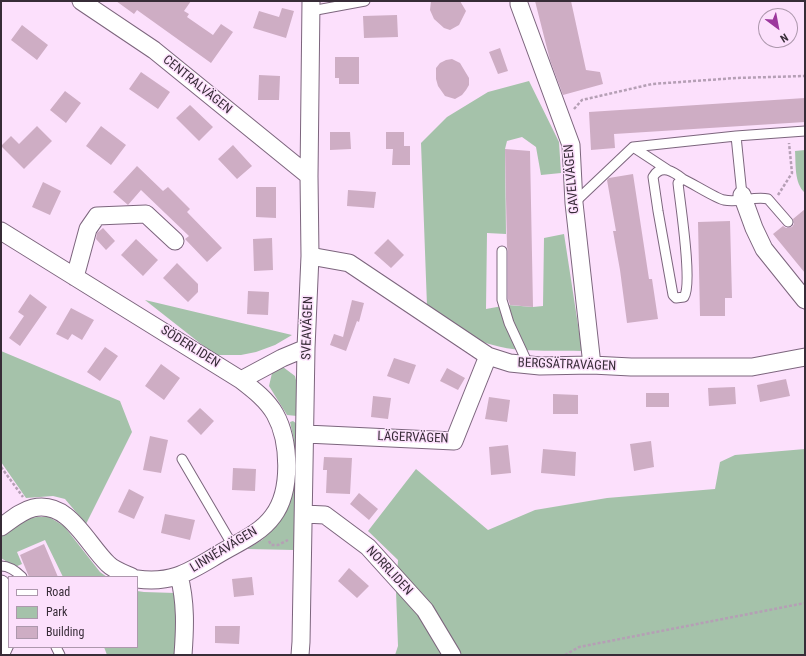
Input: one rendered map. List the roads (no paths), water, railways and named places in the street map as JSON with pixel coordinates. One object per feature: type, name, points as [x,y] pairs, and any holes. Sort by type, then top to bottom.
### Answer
[{"type":"street","name":"CENTRALVÄGEN","points":[[81,1],[154,50],[309,176]]},
{"type":"street","name":"GAVELVÄGEN","points":[[519,1],[571,145],[574,203],[592,365]]},
{"type":"street","name":"SVEAVÄGEN","points":[[300,655],[302,642],[306,348],[310,256],[309,176],[311,6]]},
{"type":"street","points":[[743,198],[764,249],[805,300]]},
{"type":"street","points":[[75,277],[88,230],[97,216],[146,214],[176,241]]},
{"type":"street","name":"SÖDERLIDEN","points":[[1,231],[242,380]]},
{"type":"street","name":"BERGSÄTRAVÄGEN","points":[[310,256],[349,263],[488,356],[510,363],[631,367],[752,367],[805,357]]},
{"type":"street","points":[[242,380],[282,358],[306,348]]},
{"type":"street","name":"LÄGERVÄGEN","points":[[306,434],[454,441],[488,356]]},
{"type":"street","name":"LINNÉAVÄGEN","points":[[138,579],[148,581],[179,576],[192,570],[261,529],[273,515],[285,485],[286,441],[275,414],[268,404],[256,391],[242,380]]},
{"type":"street","points":[[1,527],[31,508],[46,507],[58,510],[67,516],[108,564],[130,576]]},
{"type":"street","name":"NORRLIDEN","points":[[304,514],[325,515],[368,547],[425,610],[452,655]]},
{"type":"street","points":[[179,576],[186,627],[183,655]]},
{"type":"street","points":[[1,584],[8,605]]},
{"type":"street","points":[[1,653],[6,642],[8,630]]},
{"type":"lane","points":[[311,6],[365,1]]},
{"type":"lane","points":[[574,203],[633,147],[736,136],[805,131]]},
{"type":"lane","points":[[736,136],[743,198]]},
{"type":"lane","points":[[633,147],[683,179],[723,200],[743,198],[768,199],[788,222]]},
{"type":"lane","points":[[668,170],[662,170],[656,173],[654,177],[654,185],[672,295],[679,299],[684,297],[686,294],[687,284],[686,256],[678,183],[683,179]]},
{"type":"lane","points":[[502,251],[502,300],[509,323],[528,364]]},
{"type":"lane","points":[[182,459],[233,546]]},
{"type":"lane","points":[[1,566],[6,566],[15,570],[21,576]]}]
